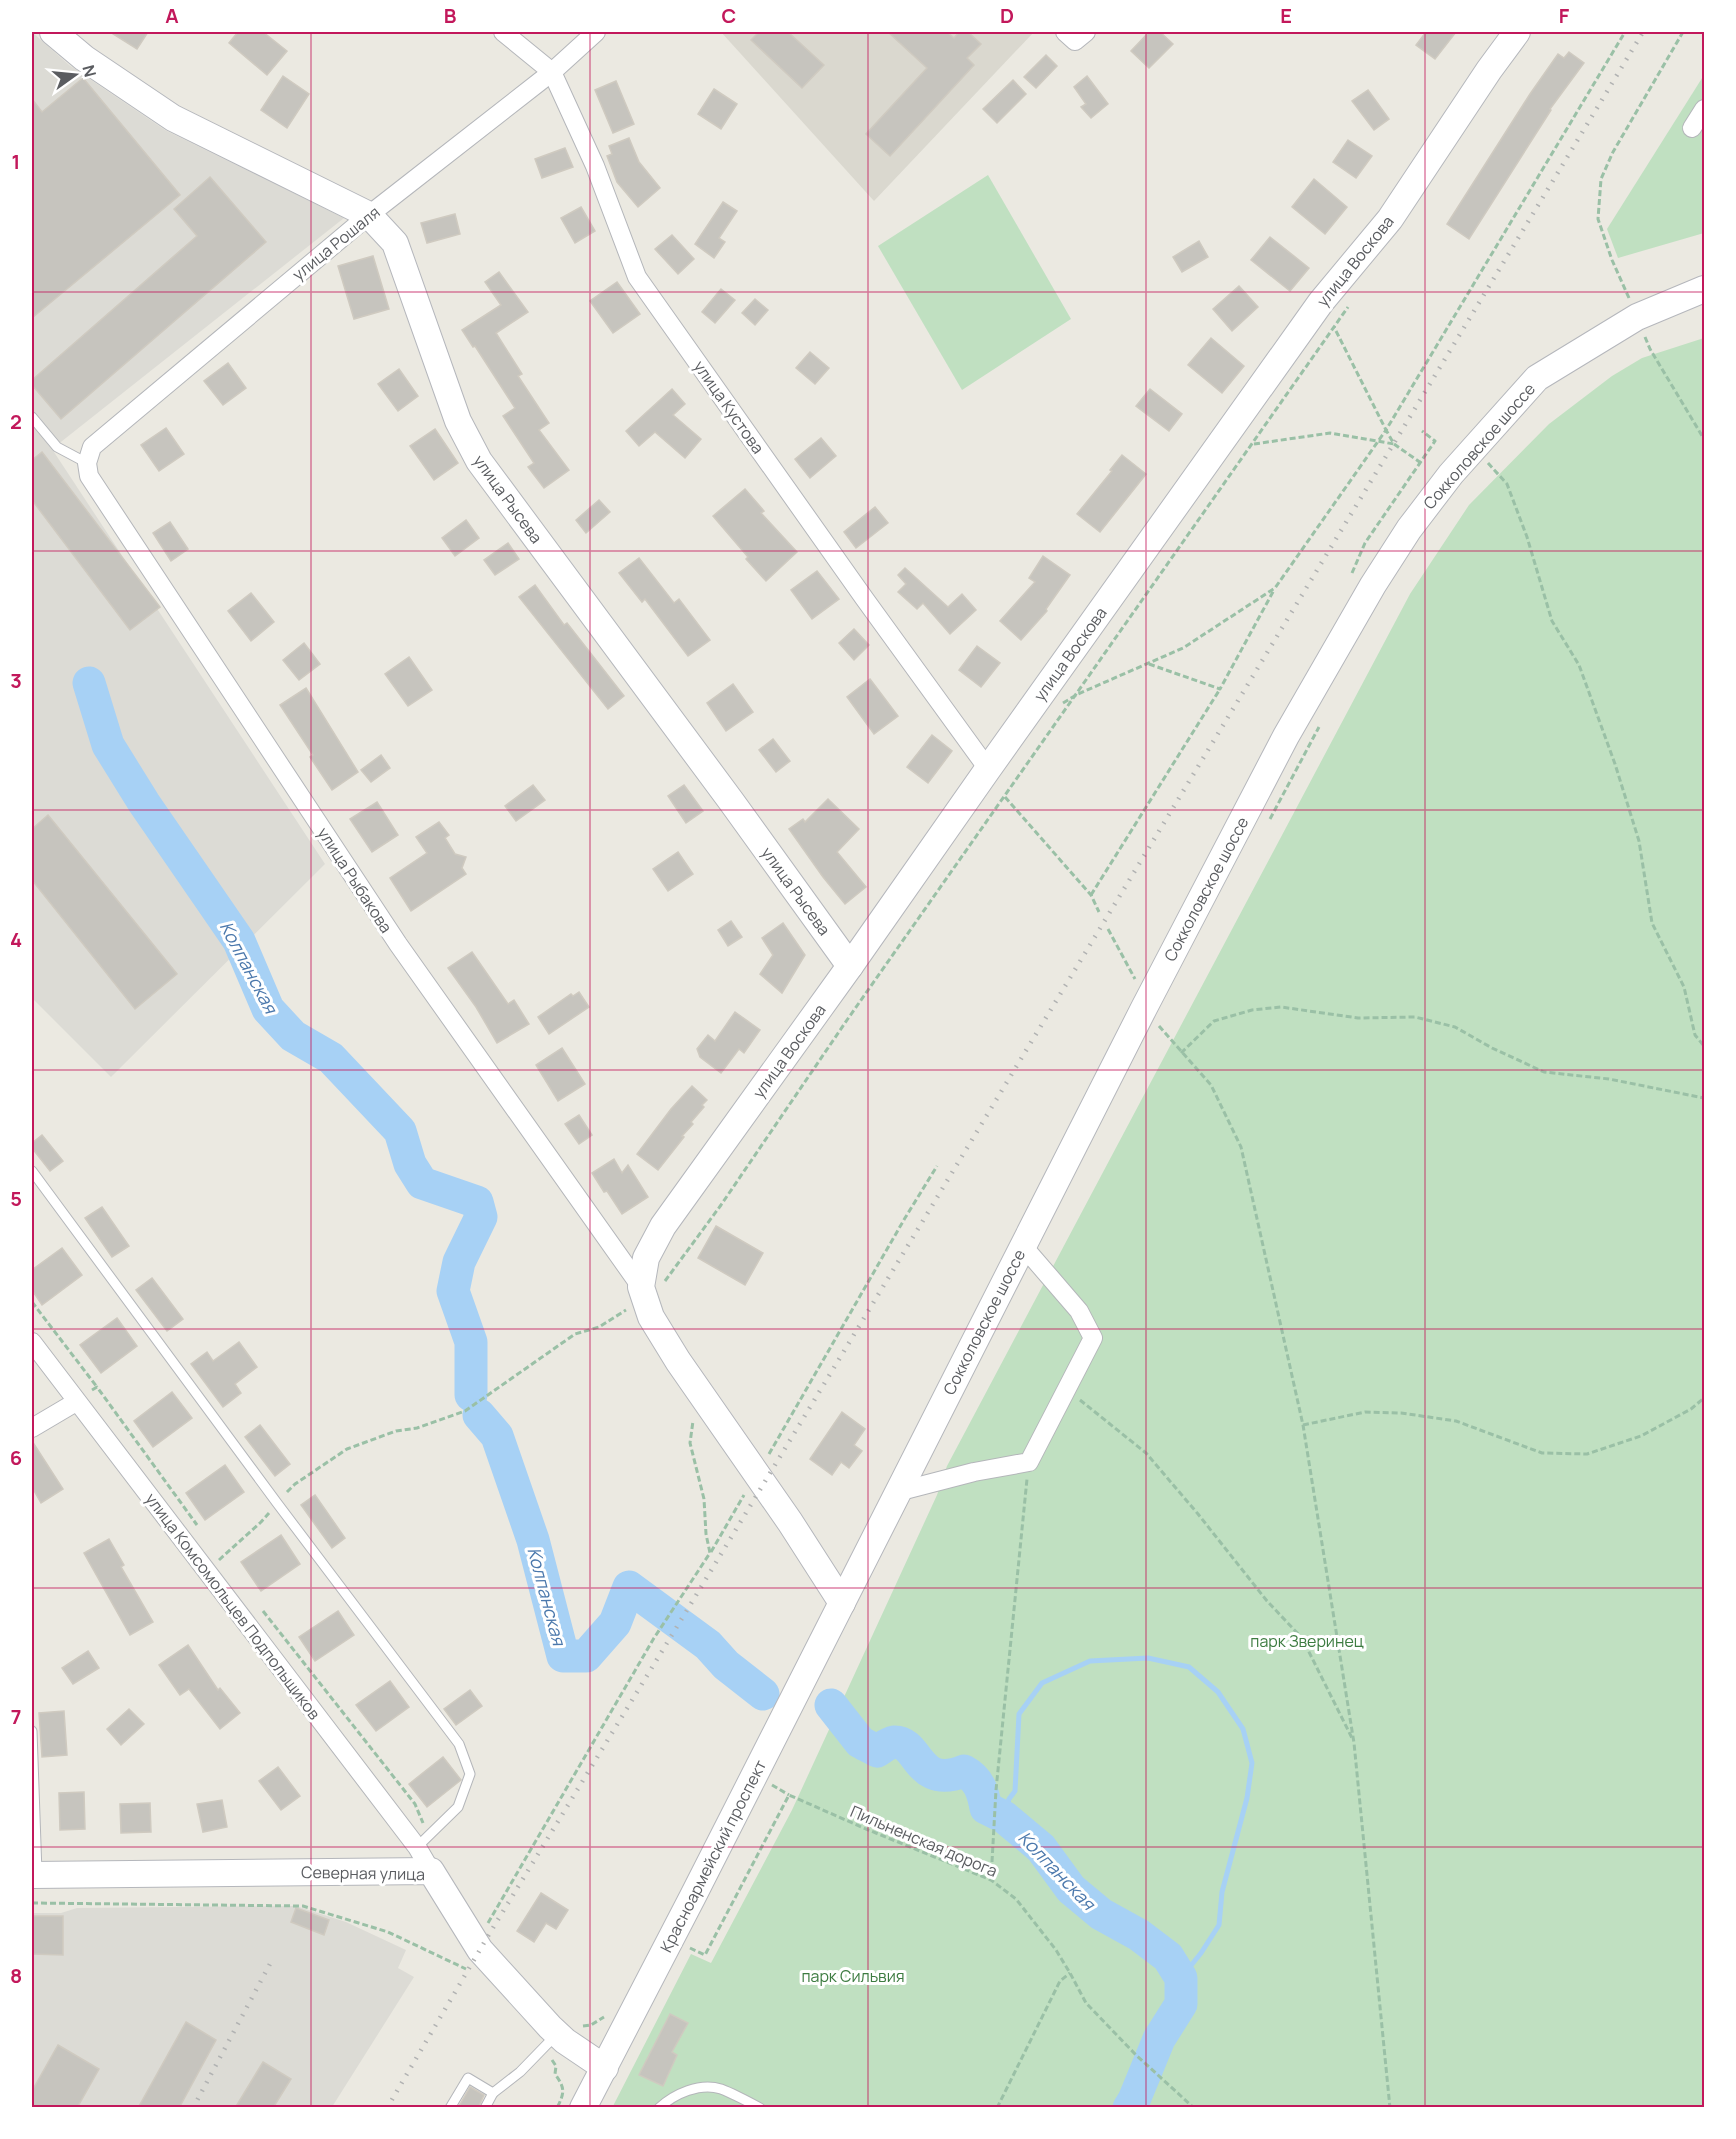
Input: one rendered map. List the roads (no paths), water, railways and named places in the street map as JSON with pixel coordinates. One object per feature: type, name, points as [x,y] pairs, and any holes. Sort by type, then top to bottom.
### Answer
[{"type":"main road","name":"улица Рысева","points":[[53,32],[84,58],[173,118],[369,215],[395,243],[458,421],[479,461],[850,966]]},
{"type":"main road","name":"улица Воскова","points":[[842,1603],[757,1473],[665,1341],[651,1317],[633,1258],[663,1226],[1321,302],[1390,219],[1489,70],[1517,32]]},
{"type":"main road","name":"Сокколовское шоссе","points":[[842,1603],[1144,1008],[1286,736],[1373,585],[1409,529],[1451,474],[1537,378],[1637,317],[1704,289]]},
{"type":"main road","name":"Красноармейский проспект","points":[[584,2107],[842,1603]]},
{"type":"main road","name":"Северная улица","points":[[34,1875],[431,1871],[480,1950],[560,2036],[605,2068]]},
{"type":"street","name":"улица Кустова","points":[[503,32],[552,72],[596,166],[637,277],[988,769]]},
{"type":"street","name":"улица Рошаля","points":[[87,463],[92,447],[369,215],[552,72],[596,32]]},
{"type":"street","points":[[1065,32],[1075,41],[1086,32]]},
{"type":"street","points":[[1704,109],[1692,128],[1704,124]]},
{"type":"street","name":"улица Рыбакова","points":[[87,463],[89,476],[398,944],[633,1258]]},
{"type":"street","points":[[897,1492],[974,1472],[1029,1462],[1067,1390],[1093,1338],[1079,1311],[1023,1246]]},
{"type":"street","name":"улица Комсомольцев Подпольщиков","points":[[32,1342],[417,1847],[431,1871]]},
{"type":"street","points":[[32,1428],[76,1402]]},
{"type":"lane","points":[[32,417],[57,447],[87,463]]},
{"type":"lane","points":[[32,1171],[277,1503],[459,1744],[470,1774],[458,1807],[417,1847]]},
{"type":"lane","points":[[32,1731],[34,1875]]},
{"type":"lane","points":[[485,2108],[493,2093],[560,2036]]},
{"type":"lane","points":[[450,2108],[468,2078],[493,2093]]},
{"type":"lane","points":[[659,2108],[670,2098],[699,2088],[718,2088],[760,2108]]},
{"type":"waterway","name":"Колпанская","points":[[89,683],[108,745],[144,803],[239,941],[268,1009],[293,1036],[331,1058],[400,1131],[410,1164],[422,1183],[477,1202],[481,1217],[459,1262],[453,1291],[471,1342],[471,1395]]},
{"type":"waterway","name":"Колпанская","points":[[479,1415],[497,1436],[533,1540],[563,1656],[586,1656],[615,1623],[629,1587],[708,1645],[726,1665],[763,1694]]},
{"type":"waterway","points":[[1004,1817],[1009,1799],[1015,1791],[1019,1714],[1042,1683],[1090,1661],[1148,1658],[1189,1667],[1218,1692],[1243,1729],[1252,1763],[1247,1798],[1222,1892],[1219,1925],[1181,1978]]},
{"type":"waterway","name":"Колпанская","points":[[831,1705],[860,1742],[877,1751],[894,1742],[903,1744],[928,1770],[936,1774],[948,1775],[964,1771],[969,1774],[979,1787],[986,1808],[1004,1817],[1041,1848],[1071,1889],[1101,1914],[1139,1935],[1168,1957],[1181,1978],[1181,2004],[1159,2039],[1129,2108]]},
{"type":"waterway","points":[[850,1729],[851,1743],[858,1757],[868,1758],[877,1751]]},
{"type":"railway","points":[[387,2108],[488,1936],[1643,32]]},
{"type":"railway","points":[[193,2108],[271,1962]]},
{"type":"park label","name":"парк Зверинец","points":[[1307,1641]]},
{"type":"park label","name":"парк Сильвия","points":[[853,1976]]}]
